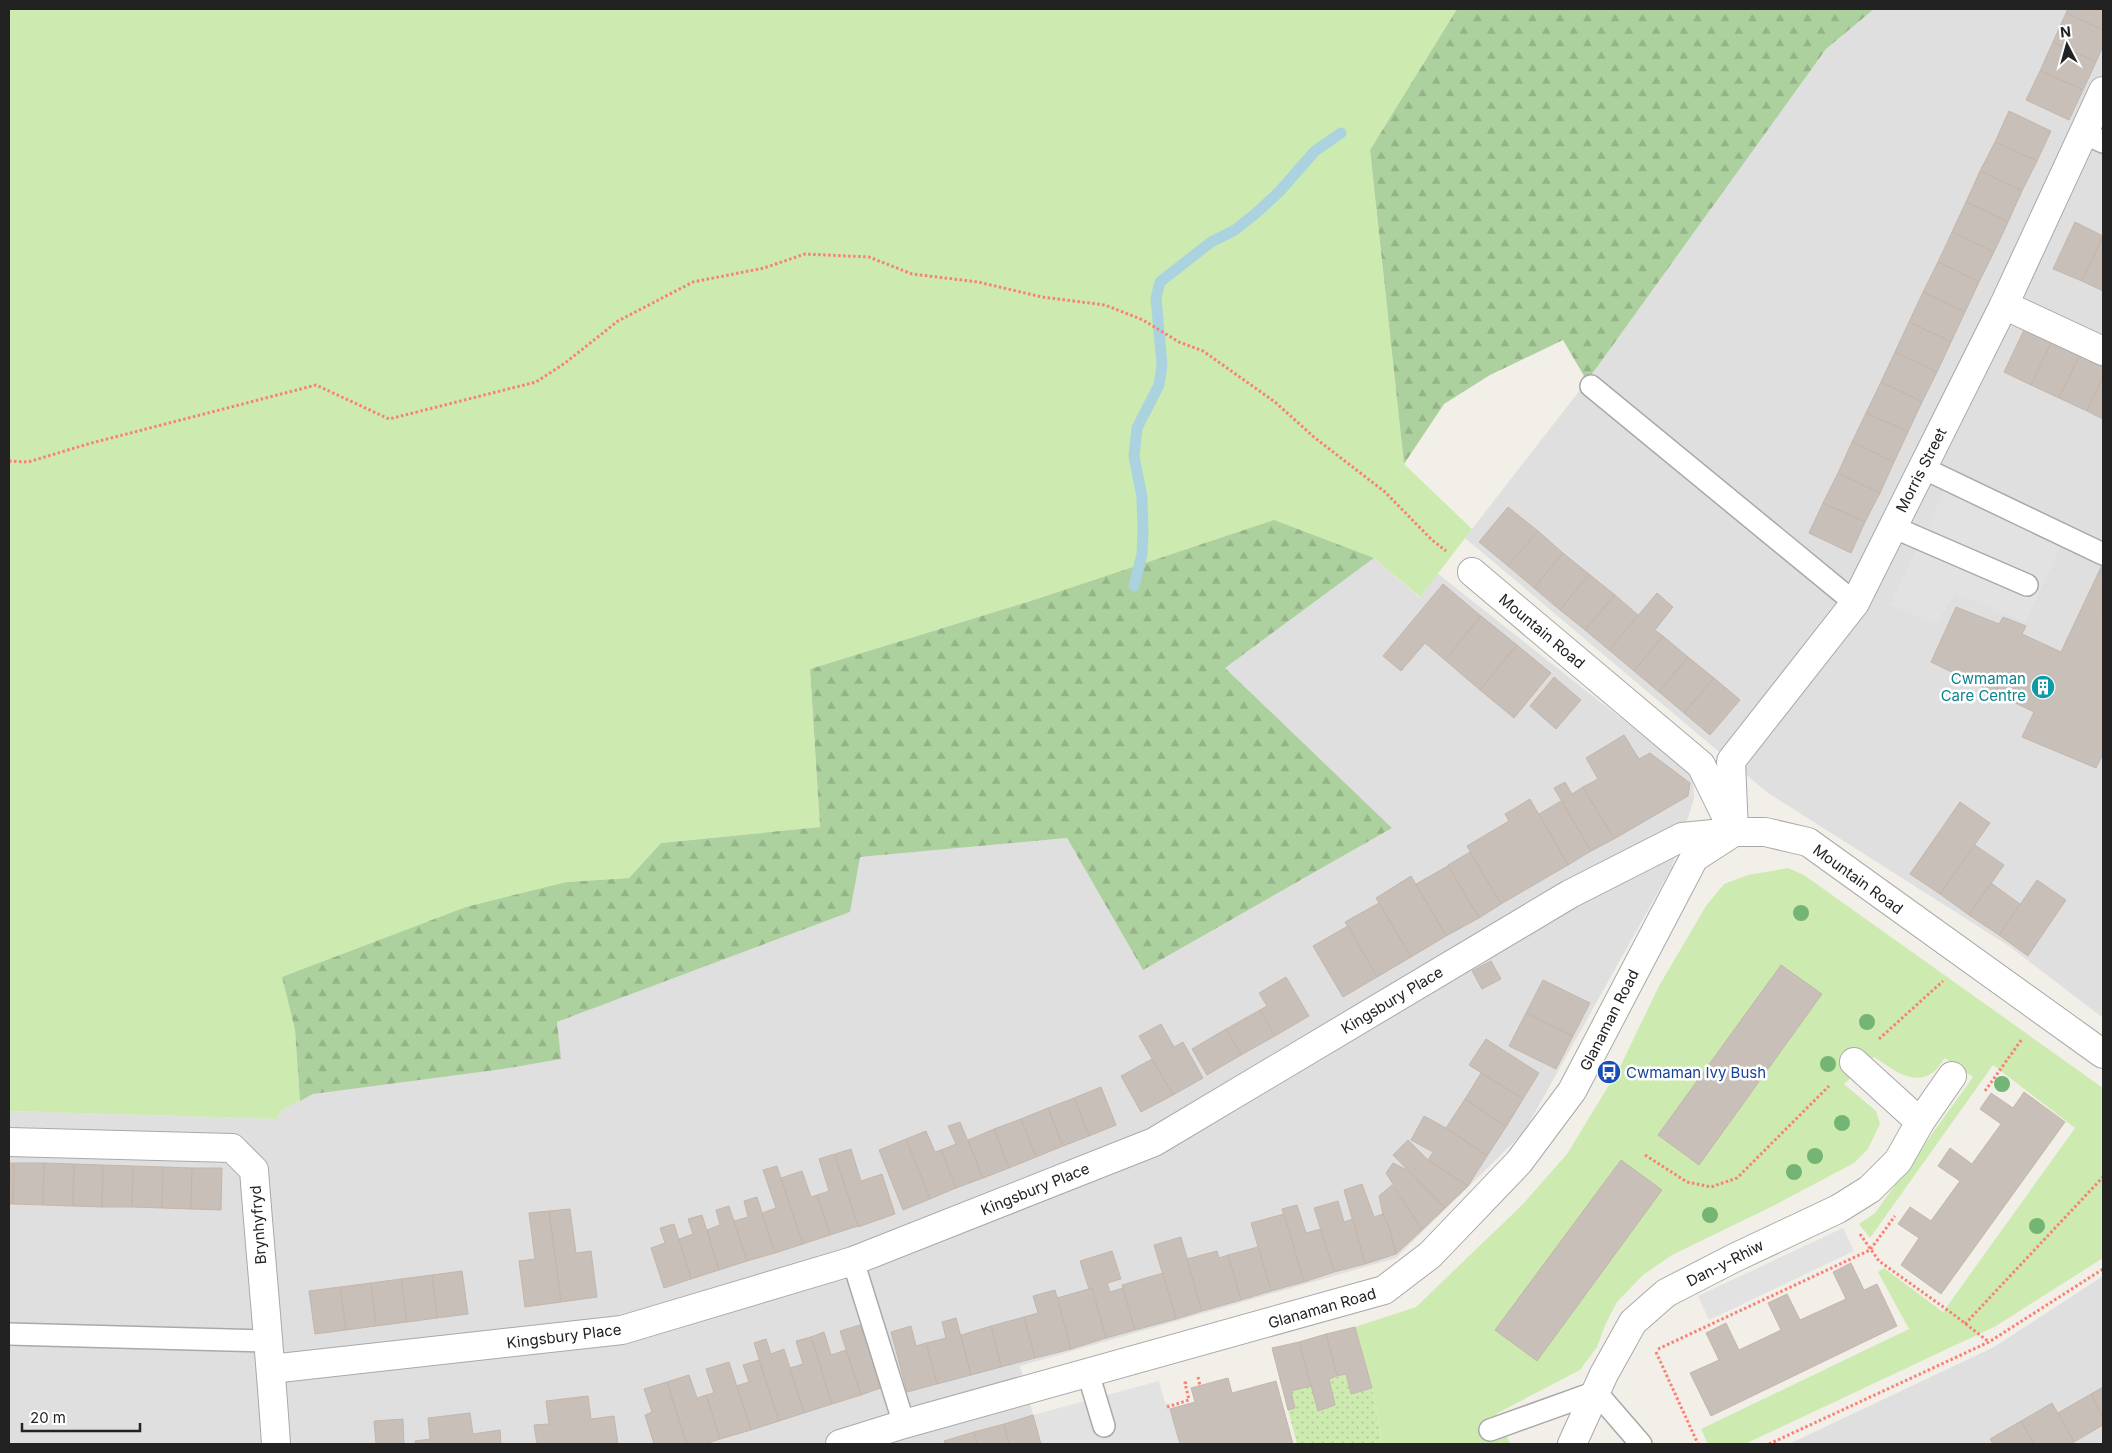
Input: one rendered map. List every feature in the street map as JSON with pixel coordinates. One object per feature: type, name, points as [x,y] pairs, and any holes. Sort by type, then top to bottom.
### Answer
[{"type":"street","name":"Morris Street","points":[[1734,832],[1731,761],[1855,603],[2004,304],[2093,138],[2103,91]]},
{"type":"street","points":[[2004,304],[2103,352]]},
{"type":"street","name":"Mountain Road","points":[[1472,572],[1701,765],[1734,832],[1765,832],[1808,842],[2103,1054]]},
{"type":"street","name":"Kingsbury Place","points":[[271,1369],[622,1330],[853,1261],[1154,1142],[1570,894],[1682,837],[1734,832]]},
{"type":"street","name":"Glanaman Road","points":[[840,1444],[904,1424],[1384,1290],[1430,1255],[1519,1162],[1572,1091],[1694,858],[1734,832]]},
{"type":"street","points":[[1854,1062],[1920,1122]]},
{"type":"street","name":"Dan-y-Rhiw","points":[[1572,1444],[1604,1374],[1633,1322],[1666,1293],[1843,1206],[1870,1188],[1898,1161],[1920,1122],[1952,1076]]},
{"type":"street","name":"Brynhyfryd","points":[[9,1142],[232,1148],[254,1170],[276,1444]]},
{"type":"lane","points":[[1591,386],[1855,603]]},
{"type":"lane","points":[[1923,468],[2103,554]]},
{"type":"lane","points":[[1893,527],[2027,585]]},
{"type":"lane","points":[[853,1261],[904,1424]]},
{"type":"lane","points":[[9,1334],[267,1341]]},
{"type":"lane","points":[[1088,1373],[1104,1426]]},
{"type":"lane","points":[[1490,1430],[1596,1392],[1642,1444]]},
{"type":"path","points":[[9,461],[28,462],[88,444],[316,385],[389,419],[536,382],[565,363],[618,321],[693,282],[764,268],[805,254],[869,257],[912,274],[978,282],[1042,297],[1105,305],[1143,320],[1179,342],[1203,351],[1275,402],[1315,438],[1385,492],[1431,539],[1472,572]]},
{"type":"path","points":[[1645,1155],[1687,1182],[1711,1187],[1736,1178],[1854,1062],[1968,958]]},
{"type":"path","points":[[1966,1324],[2103,1177]]},
{"type":"path","points":[[1843,1206],[1879,1261],[1989,1342]]},
{"type":"path","points":[[1769,1444],[1989,1342],[2103,1269]]},
{"type":"path","points":[[1640,1316],[1698,1444]]},
{"type":"path","points":[[1167,1407],[1190,1400],[1185,1383],[1198,1380]]},
{"type":"shaded area","points":[[1874,9],[2103,9],[2103,1018],[2009,946],[1768,793],[1465,538],[1587,381],[1826,49]]},
{"type":"shaded area","points":[[1945,490],[2061,547],[2025,622],[1955,593],[1936,624],[1890,605]]},
{"type":"shaded area","points":[[1374,558],[1419,597],[1437,573],[1693,775],[1694,799],[1671,869],[1524,1132],[1396,1258],[1020,1366],[1041,1444],[9,1444],[9,1111],[277,1119],[282,1110],[313,1094],[360,1086],[503,1069],[560,1059],[557,1022],[850,912],[859,857],[1067,838],[1143,970],[1392,828],[1225,668]]},
{"type":"shaded area","points":[[1843,1228],[1854,1251],[1709,1320],[1698,1296]]},
{"type":"shaded area","points":[[2103,1276],[2103,1444],[1789,1444],[1994,1347]]},
{"type":"shaded area","points":[[1159,1381],[1165,1403],[1169,1403],[1180,1444],[1041,1444],[1033,1415]]},
{"type":"green space","points":[[9,9],[1457,9],[1370,150],[1404,464],[1472,529],[1420,597],[1374,558],[1040,598],[810,669],[820,827],[661,843],[629,878],[567,882],[282,977],[295,1030],[300,1101],[282,1110],[277,1119],[9,1111]]},
{"type":"green space","points":[[1457,9],[1874,9],[1826,49],[1587,381],[1563,340],[1490,375],[1444,404],[1404,464],[1370,150]]},
{"type":"green space","points":[[1274,520],[1374,558],[1225,668],[1392,828],[1143,970],[1067,838],[860,857],[850,912],[557,1022],[561,1059],[503,1069],[313,1094],[300,1101],[295,1030],[282,977],[466,907],[567,882],[629,878],[661,843],[820,827],[810,669],[1040,598]]},
{"type":"green space","points":[[1788,868],[1804,875],[2103,1088],[2103,1258],[1996,1326],[1745,1444],[1708,1444],[1701,1429],[1909,1329],[1878,1272],[1884,1268],[1943,1312],[2075,1128],[1993,1065],[1870,1238],[1859,1224],[1875,1213],[1973,1077],[1945,1058],[1932,1073],[1917,1078],[1902,1074],[1874,1057],[1844,1084],[1876,1111],[1880,1124],[1868,1149],[1854,1163],[1773,1206],[1672,1255],[1643,1275],[1617,1302],[1606,1323],[1597,1347],[1580,1370],[1496,1414],[1501,1420],[1510,1444],[1382,1444],[1372,1388],[1355,1327],[1416,1307],[1522,1205],[1567,1154],[1620,1067],[1659,986],[1706,906],[1724,884],[1748,875]]},
{"type":"green space","points":[[1346,1374],[1351,1394],[1372,1388],[1382,1444],[1297,1444],[1288,1410],[1295,1408],[1291,1391],[1311,1386],[1318,1410],[1335,1405],[1329,1379]]},
{"type":"building","points":[[2068,9],[2103,9],[2103,30],[2066,13]]},
{"type":"building","points":[[2066,13],[2103,30],[2103,46],[2096,62],[2053,42]]},
{"type":"building","points":[[2053,42],[2096,62],[2083,90],[2040,71]]},
{"type":"building","points":[[2040,71],[2083,90],[2069,120],[2026,100]]},
{"type":"building","points":[[2009,111],[2051,131],[2037,161],[1995,142]]},
{"type":"building","points":[[1995,142],[2037,161],[2022,191],[1980,171]]},
{"type":"building","points":[[1980,171],[2022,191],[2008,222],[1966,202]]},
{"type":"building","points":[[1966,202],[2008,222],[1994,252],[1952,232]]},
{"type":"building","points":[[2075,222],[2103,236],[2082,281],[2053,269]]},
{"type":"building","points":[[1952,232],[1994,252],[1979,282],[1938,262]]},
{"type":"building","points":[[2103,236],[2103,291],[2082,281]]},
{"type":"building","points":[[1938,262],[1979,282],[1965,312],[1923,292]]},
{"type":"building","points":[[1923,292],[1965,312],[1951,342],[1909,322]]},
{"type":"building","points":[[1909,322],[1951,342],[1937,372],[1895,352]]},
{"type":"building","points":[[2024,330],[2051,343],[2031,385],[2004,372]]},
{"type":"building","points":[[2051,343],[2079,356],[2059,398],[2031,385]]},
{"type":"building","points":[[1895,352],[1937,372],[1922,402],[1881,382]]},
{"type":"building","points":[[2079,356],[2103,367],[2103,376],[2087,411],[2059,398]]},
{"type":"building","points":[[2103,376],[2103,419],[2087,411]]},
{"type":"building","points":[[1881,382],[1922,402],[1908,432],[1866,413]]},
{"type":"building","points":[[1866,413],[1908,432],[1894,462],[1852,442]]},
{"type":"building","points":[[1852,442],[1894,462],[1880,493],[1838,473]]},
{"type":"building","points":[[1838,473],[1880,493],[1865,522],[1823,503]]},
{"type":"building","points":[[1823,503],[1865,522],[1851,553],[1809,533]]},
{"type":"building","points":[[1508,507],[1538,531],[1508,566],[1479,542]]},
{"type":"building","points":[[1538,531],[1563,553],[1534,588],[1508,566]]},
{"type":"building","points":[[1563,553],[1589,574],[1560,610],[1534,588]]},
{"type":"building","name":"Cwmaman Care Centre","points":[[2102,565],[2103,754],[2096,768],[2022,737],[2034,712],[1931,662],[1956,607],[1999,624],[2003,617],[2026,626],[2022,634],[2061,652]]},
{"type":"building","points":[[1589,574],[1615,595],[1585,630],[1560,610]]},
{"type":"building","points":[[1443,584],[1481,616],[1445,660],[1425,643],[1401,671],[1383,656]]},
{"type":"building","points":[[1657,593],[1673,607],[1655,630],[1663,636],[1634,671],[1609,650]]},
{"type":"building","points":[[1615,595],[1638,615],[1609,650],[1585,630]]},
{"type":"building","points":[[1481,616],[1517,645],[1480,690],[1445,660]]},
{"type":"building","points":[[1663,636],[1688,657],[1659,692],[1634,671]]},
{"type":"building","points":[[1517,645],[1551,673],[1514,718],[1480,690]]},
{"type":"building","points":[[1688,657],[1714,678],[1684,713],[1659,692]]},
{"type":"building","points":[[1554,677],[1581,700],[1556,729],[1530,706]]},
{"type":"building","points":[[1714,678],[1740,700],[1710,735],[1684,713]]},
{"type":"building","points":[[1624,735],[1639,759],[1650,753],[1690,783],[1688,796],[1614,839],[1583,787],[1598,779],[1586,758]]},
{"type":"building","points":[[1565,782],[1572,794],[1583,787],[1614,839],[1591,851],[1554,788]]},
{"type":"building","points":[[1530,799],[1568,865],[1501,904],[1467,846],[1509,821],[1505,814]]},
{"type":"building","points":[[1561,801],[1591,851],[1568,865],[1539,814]]},
{"type":"building","points":[[1960,802],[1990,823],[1940,894],[1910,874]]},
{"type":"building","points":[[1975,845],[2004,865],[1969,915],[1940,894]]},
{"type":"building","points":[[1470,852],[1501,904],[1479,918],[1448,865]]},
{"type":"building","points":[[1448,866],[1479,918],[1446,936],[1416,884]]},
{"type":"building","points":[[1411,876],[1446,936],[1411,957],[1376,898]]},
{"type":"building","points":[[2037,880],[2066,900],[2028,956],[1999,935]]},
{"type":"building","points":[[1991,883],[2020,904],[1999,935],[1969,915]]},
{"type":"building","points":[[1379,903],[1411,957],[1377,977],[1345,922]]},
{"type":"building","points":[[1348,926],[1377,977],[1343,997],[1313,946]]},
{"type":"building","points":[[1491,961],[1501,979],[1482,989],[1472,971]]},
{"type":"building","points":[[1781,965],[1822,994],[1699,1165],[1658,1135]]},
{"type":"building","points":[[1286,977],[1309,1016],[1275,1036],[1260,1010],[1267,1006],[1259,993]]},
{"type":"building","points":[[1543,980],[1590,1003],[1573,1036],[1526,1013]]},
{"type":"building","points":[[1260,1010],[1275,1036],[1241,1055],[1226,1029]]},
{"type":"building","points":[[1526,1013],[1573,1036],[1556,1069],[1509,1046]]},
{"type":"building","points":[[1161,1024],[1174,1047],[1183,1042],[1203,1078],[1173,1095],[1139,1036]]},
{"type":"building","points":[[1226,1029],[1241,1055],[1207,1075],[1192,1049]]},
{"type":"building","points":[[1486,1039],[1539,1073],[1523,1099],[1469,1065]]},
{"type":"building","points":[[1152,1059],[1173,1095],[1141,1112],[1121,1076]]},
{"type":"building","points":[[1481,1073],[1523,1099],[1506,1127],[1465,1099]]},
{"type":"building","points":[[1101,1087],[1116,1125],[1089,1136],[1074,1098]]},
{"type":"building","points":[[2024,1092],[2065,1122],[1941,1294],[1901,1265],[1919,1238],[1898,1224],[1910,1207],[1931,1221],[1960,1181],[1938,1166],[1950,1148],[1972,1164],[2001,1124],[1980,1109],[1991,1093],[2013,1108]]},
{"type":"building","points":[[1074,1098],[1089,1136],[1063,1146],[1048,1108]]},
{"type":"building","points":[[1465,1099],[1506,1127],[1487,1156],[1446,1128]]},
{"type":"building","points":[[1048,1108],[1063,1146],[1036,1157],[1021,1119]]},
{"type":"building","points":[[1424,1116],[1446,1128],[1487,1156],[1468,1186],[1428,1160],[1433,1152],[1411,1140]]},
{"type":"building","points":[[1021,1119],[1036,1157],[1009,1168],[994,1129]]},
{"type":"building","points":[[960,1122],[983,1178],[956,1188],[941,1150],[956,1144],[948,1126]]},
{"type":"building","points":[[994,1129],[1009,1168],[983,1178],[968,1140]]},
{"type":"building","points":[[926,1131],[935,1152],[941,1150],[956,1188],[930,1199],[906,1139]]},
{"type":"building","points":[[906,1139],[930,1199],[903,1210],[879,1150]]},
{"type":"building","points":[[1408,1140],[1428,1160],[1468,1186],[1445,1208],[1393,1155]]},
{"type":"building","points":[[851,1149],[861,1181],[882,1174],[895,1214],[858,1227],[835,1154]]},
{"type":"building","points":[[834,1154],[858,1226],[830,1235],[817,1195],[829,1191],[819,1159]]},
{"type":"building","points":[[1621,1160],[1662,1190],[1537,1361],[1495,1330]]},
{"type":"building","points":[[9,1163],[14,1163],[13,1204],[9,1204]]},
{"type":"building","points":[[14,1163],[44,1163],[43,1205],[13,1204]]},
{"type":"building","points":[[44,1163],[74,1164],[73,1206],[43,1205]]},
{"type":"building","points":[[1393,1163],[1409,1171],[1445,1208],[1422,1230],[1386,1173]]},
{"type":"building","points":[[74,1164],[103,1165],[102,1207],[73,1206]]},
{"type":"building","points":[[103,1165],[133,1166],[132,1207],[102,1207]]},
{"type":"building","points":[[133,1166],[163,1167],[162,1208],[132,1207]]},
{"type":"building","points":[[777,1166],[803,1244],[775,1253],[762,1213],[776,1208],[763,1170]]},
{"type":"building","points":[[163,1167],[192,1168],[191,1209],[162,1208]]},
{"type":"building","points":[[192,1168],[222,1168],[221,1210],[191,1209]]},
{"type":"building","points":[[802,1171],[811,1197],[817,1195],[830,1235],[803,1244],[781,1178]]},
{"type":"building","points":[[1362,1184],[1374,1217],[1383,1214],[1390,1230],[1396,1254],[1365,1264],[1344,1190]]},
{"type":"building","points":[[1392,1185],[1422,1230],[1396,1254],[1379,1196]]},
{"type":"building","points":[[757,1197],[775,1253],[747,1261],[734,1221],[748,1217],[744,1201]]},
{"type":"building","points":[[1338,1201],[1344,1222],[1353,1219],[1365,1264],[1334,1272],[1314,1208]]},
{"type":"building","points":[[1297,1205],[1306,1233],[1321,1229],[1334,1272],[1304,1282],[1282,1209]]},
{"type":"building","points":[[729,1206],[747,1261],[719,1270],[707,1230],[720,1225],[716,1210]]},
{"type":"building","points":[[570,1209],[576,1253],[591,1251],[597,1297],[561,1302],[549,1211]]},
{"type":"building","points":[[549,1211],[561,1302],[525,1307],[519,1261],[535,1259],[529,1213]]},
{"type":"building","points":[[1284,1214],[1304,1282],[1271,1291],[1251,1223]]},
{"type":"building","points":[[702,1215],[719,1270],[691,1279],[679,1239],[693,1234],[688,1219]]},
{"type":"building","points":[[674,1224],[691,1279],[664,1288],[651,1248],[665,1243],[660,1228]]},
{"type":"building","points":[[1181,1237],[1202,1311],[1176,1319],[1154,1245]]},
{"type":"building","points":[[1258,1247],[1271,1291],[1241,1300],[1228,1255]]},
{"type":"building","points":[[1112,1251],[1121,1279],[1107,1283],[1110,1292],[1123,1288],[1135,1330],[1106,1338],[1092,1288],[1089,1289],[1080,1261]]},
{"type":"building","points":[[1217,1251],[1219,1258],[1228,1255],[1241,1300],[1202,1311],[1187,1259]]},
{"type":"building","points":[[1851,1263],[1864,1290],[1877,1284],[1897,1326],[1711,1416],[1690,1373],[1719,1360],[1706,1333],[1726,1323],[1739,1350],[1781,1330],[1768,1303],[1787,1294],[1800,1320],[1846,1299],[1833,1272]]},
{"type":"building","points":[[462,1271],[468,1314],[437,1318],[432,1275]]},
{"type":"building","points":[[1163,1273],[1176,1319],[1135,1330],[1122,1285]]},
{"type":"building","points":[[432,1275],[437,1318],[407,1322],[401,1279]]},
{"type":"building","points":[[401,1279],[407,1322],[376,1326],[371,1283]]},
{"type":"building","points":[[371,1283],[376,1326],[346,1330],[340,1287]]},
{"type":"building","points":[[340,1287],[346,1330],[315,1334],[309,1291]]},
{"type":"building","points":[[1092,1288],[1106,1338],[1071,1349],[1057,1298]]},
{"type":"building","points":[[1055,1290],[1071,1349],[1035,1358],[1024,1317],[1038,1313],[1033,1296]]},
{"type":"building","points":[[1024,1317],[1035,1358],[1001,1367],[991,1326]]},
{"type":"building","points":[[956,1318],[971,1375],[937,1384],[926,1343],[946,1338],[942,1322]]},
{"type":"building","points":[[860,1325],[866,1344],[875,1341],[889,1385],[861,1395],[840,1331]]},
{"type":"building","points":[[911,1326],[916,1346],[926,1343],[937,1384],[907,1392],[891,1332]]},
{"type":"building","points":[[991,1326],[1001,1367],[971,1375],[961,1335]]},
{"type":"building","points":[[1355,1327],[1372,1388],[1351,1394],[1346,1374],[1337,1376],[1326,1334]]},
{"type":"building","points":[[824,1332],[831,1355],[846,1350],[861,1395],[832,1404],[811,1337]]},
{"type":"building","points":[[1326,1334],[1337,1376],[1329,1379],[1335,1405],[1318,1411],[1299,1342]]},
{"type":"building","points":[[811,1337],[832,1404],[804,1413],[790,1368],[803,1364],[796,1341]]},
{"type":"building","points":[[766,1339],[771,1354],[784,1349],[804,1413],[779,1421],[754,1343]]},
{"type":"building","points":[[1299,1342],[1311,1386],[1291,1391],[1295,1408],[1288,1410],[1272,1348]]},
{"type":"building","points":[[759,1360],[779,1421],[751,1430],[736,1386],[749,1382],[743,1365]]},
{"type":"building","points":[[729,1362],[751,1430],[720,1439],[706,1395],[714,1393],[706,1369]]},
{"type":"building","points":[[689,1375],[697,1398],[706,1395],[720,1439],[705,1444],[687,1444],[667,1382]]},
{"type":"building","points":[[1228,1378],[1232,1393],[1276,1381],[1293,1444],[1180,1444],[1170,1409],[1195,1402],[1191,1388]]},
{"type":"building","points":[[667,1382],[687,1444],[654,1444],[645,1415],[652,1412],[644,1389]]},
{"type":"building","points":[[2103,1387],[2103,1417],[2091,1394]]},
{"type":"building","points":[[2091,1394],[2103,1417],[2103,1425],[2074,1442],[2058,1413]]},
{"type":"building","points":[[588,1396],[591,1419],[614,1416],[618,1444],[537,1444],[534,1425],[549,1424],[546,1401]]},
{"type":"building","points":[[2052,1403],[2074,1442],[2070,1444],[2034,1444],[2021,1421]]},
{"type":"building","points":[[470,1413],[473,1434],[500,1430],[501,1444],[415,1444],[415,1441],[430,1439],[428,1418]]},
{"type":"building","points":[[1033,1415],[1041,1444],[1009,1444],[1004,1424]]},
{"type":"building","points":[[403,1419],[404,1444],[376,1444],[374,1421]]},
{"type":"building","points":[[2021,1421],[2034,1444],[1993,1444],[1990,1439]]},
{"type":"building","points":[[1004,1424],[1009,1444],[977,1444],[974,1432]]},
{"type":"building","points":[[974,1432],[977,1444],[945,1444],[944,1441]]},
{"type":"waterway","points":[[1134,586],[1142,554],[1143,532],[1142,497],[1134,456],[1137,428],[1159,385],[1162,365],[1156,298],[1160,282],[1211,242],[1235,230],[1255,214],[1279,192],[1315,151],[1341,133]]},
{"type":"place","name":"Cwmaman Care Centre","points":[[2043,687]]},
{"type":"place","name":"Cwmaman Ivy Bush","points":[[1609,1072]]}]
